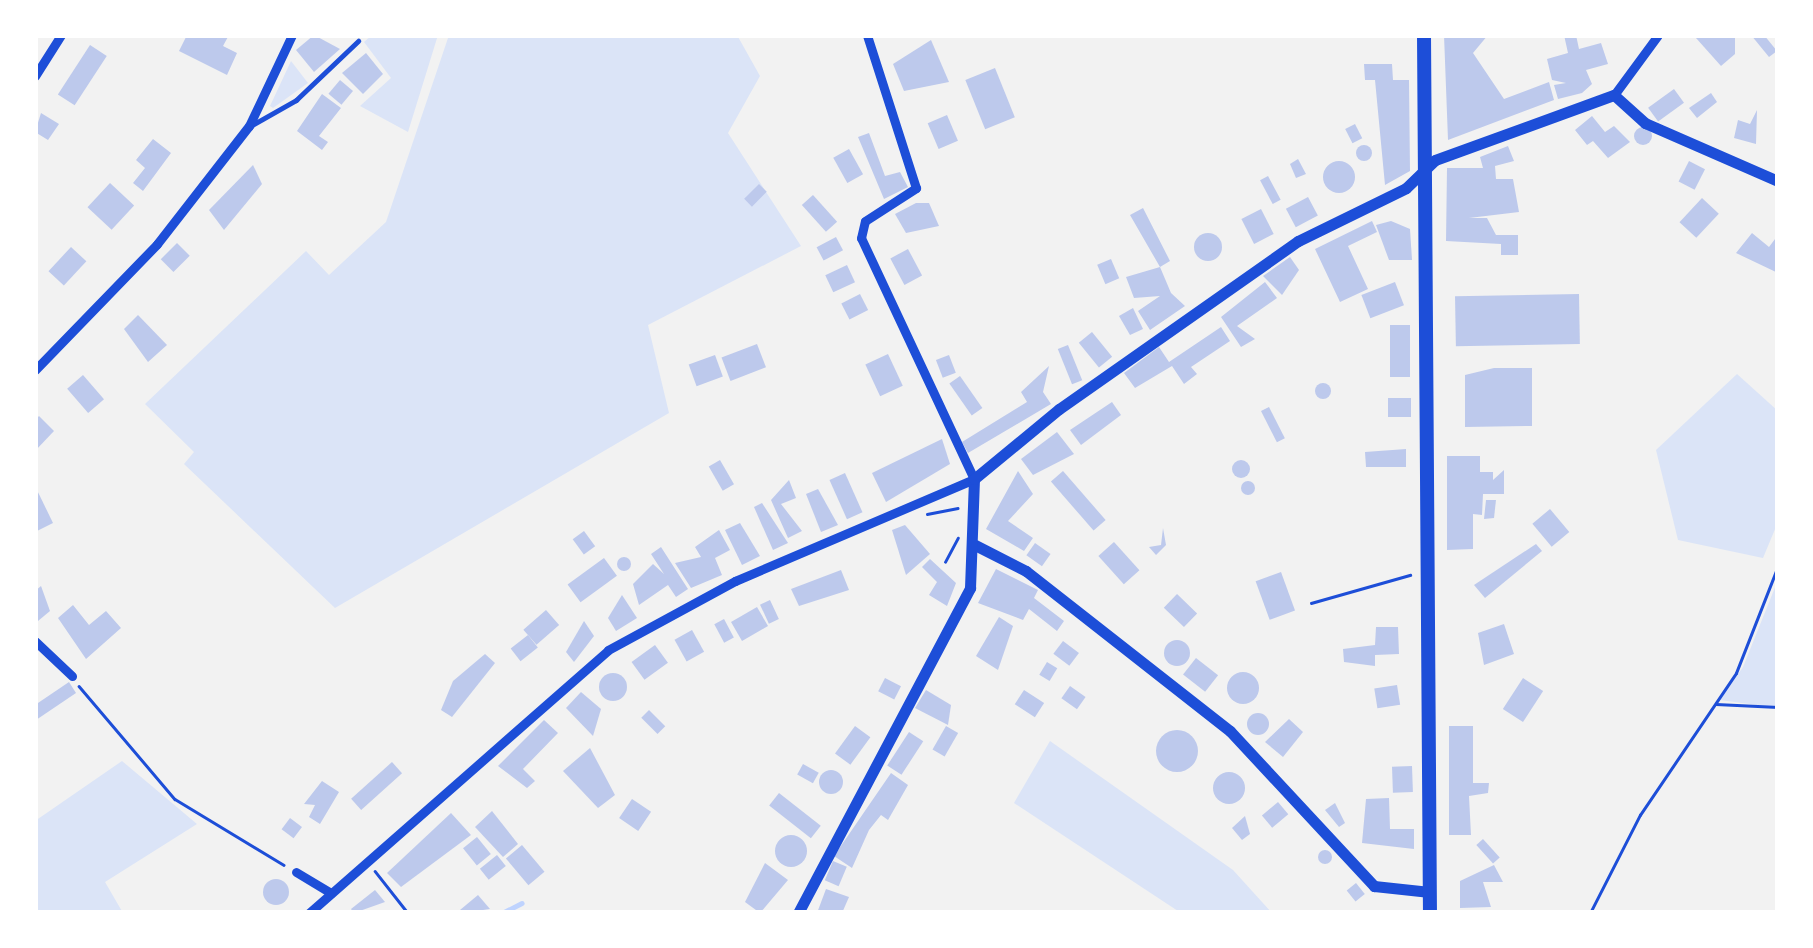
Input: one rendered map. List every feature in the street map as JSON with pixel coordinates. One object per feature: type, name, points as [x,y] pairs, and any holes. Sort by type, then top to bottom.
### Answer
[{"type":"main road","points":[[1424,35],[1430,913]]},
{"type":"street","points":[[35,76],[61,35]]},
{"type":"street","points":[[35,370],[157,244],[249,126],[292,35]]},
{"type":"street","points":[[798,913],[970,588],[975,545],[974,479],[861,238],[865,221],[916,188],[866,35]]},
{"type":"street","points":[[309,913],[364,860],[608,650],[735,582],[974,479],[1298,240],[1406,188],[1425,170],[1614,95],[1658,35]]},
{"type":"street","points":[[1614,95],[1645,122],[1778,181]]},
{"type":"street","points":[[975,545],[1026,572],[1230,731],[1374,886],[1430,892]]},
{"type":"street","points":[[35,641],[72,676]]},
{"type":"street","points":[[296,872],[331,893]]},
{"type":"lane","points":[[249,126],[296,100],[358,42]]},
{"type":"path","points":[[916,504],[922,514],[960,513],[962,534],[946,562]]},
{"type":"path","points":[[1590,913],[1713,705],[1736,673],[1778,566]]},
{"type":"path","points":[[1311,603],[1426,570]]},
{"type":"path","points":[[72,676],[175,799],[296,872]]},
{"type":"path","points":[[1713,705],[1778,706]]},
{"type":"path","points":[[364,860],[408,913]]},
{"type":"shaded area","points":[[372,35],[438,35],[408,132],[360,106],[391,78],[364,42]]},
{"type":"shaded area","points":[[449,35],[737,35],[760,76],[728,133],[801,246],[648,325],[669,413],[335,608],[184,464],[194,452],[145,404],[306,251],[329,275],[386,222]]},
{"type":"shaded area","points":[[291,61],[308,83],[273,108],[270,106]]},
{"type":"shaded area","points":[[1737,374],[1778,411],[1778,522],[1763,558],[1678,540],[1656,450]]},
{"type":"shaded area","points":[[1778,580],[1778,708],[1720,700],[1743,667]]},
{"type":"shaded area","points":[[1050,741],[1233,870],[1272,913],[1181,913],[1014,803]]},
{"type":"shaded area","points":[[122,761],[197,824],[105,882],[123,913],[35,913],[35,821]]},
{"type":"building","points":[[187,35],[229,35],[223,46],[237,53],[227,75],[179,51]]},
{"type":"building","points":[[314,35],[340,49],[314,72],[296,50]]},
{"type":"building","points":[[1444,35],[1488,35],[1473,53],[1504,99],[1549,82],[1554,100],[1448,140]]},
{"type":"building","points":[[1564,35],[1576,35],[1579,49],[1601,43],[1608,64],[1586,70],[1592,84],[1582,93],[1558,99],[1554,85],[1566,83],[1552,80],[1547,59],[1568,53]]},
{"type":"building","points":[[1735,35],[1735,54],[1721,66],[1696,38]]},
{"type":"building","points":[[1751,35],[1764,35],[1777,51],[1769,57]]},
{"type":"building","points":[[931,40],[949,82],[904,91],[893,64]]},
{"type":"building","points":[[90,45],[107,56],[75,105],[58,94]]},
{"type":"building","points":[[366,53],[383,74],[363,94],[342,73]]},
{"type":"building","points":[[1364,64],[1392,64],[1393,80],[1409,80],[1410,171],[1385,185],[1375,80],[1365,80]]},
{"type":"building","points":[[995,68],[1015,117],[985,129],[965,80]]},
{"type":"building","points":[[340,80],[353,91],[341,105],[328,94]]},
{"type":"building","points":[[1674,89],[1684,103],[1658,122],[1648,108]]},
{"type":"building","points":[[1711,93],[1717,102],[1697,118],[1689,108]]},
{"type":"building","points":[[322,94],[341,108],[319,136],[328,142],[322,150],[297,131]]},
{"type":"building","points":[[1757,110],[1756,144],[1734,138],[1738,120],[1750,124]]},
{"type":"building","points":[[41,113],[59,124],[48,140],[35,132]]},
{"type":"building","points":[[947,115],[958,141],[939,149],[928,123]]},
{"type":"building","points":[[1592,116],[1605,132],[1614,126],[1630,142],[1608,158],[1593,141],[1587,145],[1575,130]]},
{"type":"building","points":[[1355,124],[1362,138],[1352,143],[1345,129]]},
{"type":"building","points":[[1643,127],[1652,136],[1643,145],[1634,136]]},
{"type":"building","points":[[869,133],[885,176],[900,172],[908,187],[884,199],[858,137]]},
{"type":"building","points":[[153,139],[171,153],[143,191],[133,183],[145,168],[136,160]]},
{"type":"building","points":[[1364,145],[1372,153],[1364,161],[1356,153]]},
{"type":"building","points":[[1508,146],[1514,161],[1495,166],[1496,179],[1513,179],[1519,212],[1469,218],[1487,218],[1496,235],[1518,235],[1518,255],[1501,255],[1501,244],[1446,241],[1447,168],[1483,168],[1480,157]]},
{"type":"building","points":[[849,149],[863,174],[847,183],[833,158]]},
{"type":"building","points":[[1298,159],[1306,174],[1296,178],[1290,164]]},
{"type":"building","points":[[1339,161],[1350,166],[1355,177],[1350,188],[1339,193],[1328,188],[1323,177],[1328,166]]},
{"type":"building","points":[[1689,161],[1705,169],[1695,190],[1679,181]]},
{"type":"building","points":[[253,165],[262,184],[224,230],[209,210]]},
{"type":"building","points":[[1268,176],[1281,200],[1273,204],[1260,180]]},
{"type":"building","points":[[110,183],[134,206],[112,230],[87,207]]},
{"type":"building","points":[[759,184],[767,192],[752,207],[744,199]]},
{"type":"building","points":[[813,195],[837,222],[826,232],[802,205]]},
{"type":"building","points":[[1308,197],[1318,216],[1296,227],[1286,209]]},
{"type":"building","points":[[1702,198],[1719,214],[1696,238],[1679,222]]},
{"type":"building","points":[[916,203],[929,203],[939,226],[906,233],[895,214]]},
{"type":"building","points":[[1143,208],[1170,261],[1160,267],[1130,215]]},
{"type":"building","points":[[1261,209],[1274,234],[1254,244],[1241,219]]},
{"type":"building","points":[[1372,221],[1377,232],[1348,246],[1368,289],[1340,302],[1315,249]]},
{"type":"building","points":[[1391,221],[1410,229],[1412,260],[1389,260],[1376,225]]},
{"type":"building","points":[[1208,233],[1218,237],[1222,247],[1218,257],[1208,261],[1198,257],[1194,247],[1198,237]]},
{"type":"building","points":[[1752,233],[1769,247],[1778,235],[1778,273],[1736,253]]},
{"type":"building","points":[[836,237],[843,250],[824,261],[817,247]]},
{"type":"building","points":[[177,243],[190,256],[173,272],[161,259]]},
{"type":"building","points":[[71,247],[86,261],[64,285],[48,271]]},
{"type":"building","points":[[908,249],[922,275],[904,285],[890,258]]},
{"type":"building","points":[[1290,257],[1299,270],[1282,295],[1263,276]]},
{"type":"building","points":[[1111,259],[1119,278],[1105,284],[1097,265]]},
{"type":"building","points":[[847,265],[855,282],[833,292],[825,275]]},
{"type":"building","points":[[1160,267],[1171,293],[1185,306],[1150,330],[1138,311],[1160,296],[1134,298],[1126,277]]},
{"type":"building","points":[[1265,282],[1277,298],[1237,326],[1255,339],[1241,347],[1221,317]]},
{"type":"building","points":[[1395,282],[1404,305],[1370,318],[1361,295]]},
{"type":"building","points":[[860,294],[868,310],[849,320],[841,304]]},
{"type":"building","points":[[1579,294],[1580,344],[1456,346],[1455,296]]},
{"type":"building","points":[[1133,308],[1143,329],[1130,335],[1119,316]]},
{"type":"building","points":[[138,315],[167,345],[148,362],[124,329]]},
{"type":"building","points":[[1390,325],[1410,325],[1410,377],[1390,377]]},
{"type":"building","points":[[1221,327],[1230,341],[1191,367],[1197,374],[1184,384],[1172,366],[1135,388],[1124,373],[1159,347],[1169,362]]},
{"type":"building","points":[[1092,332],[1112,357],[1099,368],[1079,343]]},
{"type":"building","points":[[757,344],[766,367],[730,381],[722,358]]},
{"type":"building","points":[[1068,345],[1082,380],[1072,384],[1058,349]]},
{"type":"building","points":[[888,354],[903,386],[880,396],[865,365]]},
{"type":"building","points":[[715,355],[723,377],[697,386],[689,365]]},
{"type":"building","points":[[949,355],[956,373],[943,378],[936,360]]},
{"type":"building","points":[[1049,366],[1043,392],[1051,404],[968,453],[962,442],[1027,402],[1021,392]]},
{"type":"building","points":[[1494,368],[1532,368],[1532,426],[1465,427],[1465,375]]},
{"type":"building","points":[[83,375],[104,399],[88,413],[67,389]]},
{"type":"building","points":[[960,376],[982,408],[972,415],[949,383]]},
{"type":"building","points":[[1323,383],[1331,391],[1323,399],[1315,391]]},
{"type":"building","points":[[1388,398],[1411,398],[1411,417],[1388,417]]},
{"type":"building","points":[[1112,402],[1121,415],[1081,445],[1070,430]]},
{"type":"building","points":[[1269,407],[1285,438],[1277,442],[1261,411]]},
{"type":"building","points":[[39,416],[54,431],[35,451],[35,420]]},
{"type":"building","points":[[1057,432],[1074,454],[1033,475],[1021,459]]},
{"type":"building","points":[[942,439],[950,464],[886,502],[872,473]]},
{"type":"building","points":[[1406,449],[1406,467],[1366,467],[1365,452]]},
{"type":"building","points":[[1447,456],[1480,456],[1480,472],[1493,472],[1493,480],[1504,470],[1504,494],[1483,494],[1482,515],[1473,514],[1473,549],[1447,550]]},
{"type":"building","points":[[720,460],[734,484],[723,491],[709,466]]},
{"type":"building","points":[[1241,460],[1250,469],[1241,478],[1232,469]]},
{"type":"building","points":[[1018,471],[1033,494],[1008,521],[1033,538],[1024,551],[986,529]]},
{"type":"building","points":[[1063,471],[1106,520],[1094,531],[1051,481]]},
{"type":"building","points":[[845,473],[862,512],[847,519],[829,480]]},
{"type":"building","points":[[789,480],[796,498],[781,504],[802,531],[788,538],[771,500]]},
{"type":"building","points":[[1248,481],[1255,488],[1248,495],[1241,488]]},
{"type":"building","points":[[35,486],[53,523],[35,532]]},
{"type":"building","points":[[818,489],[838,525],[821,532],[806,494]]},
{"type":"building","points":[[1486,500],[1496,500],[1494,518],[1484,519]]},
{"type":"building","points":[[762,503],[788,543],[773,550],[754,507]]},
{"type":"building","points":[[1550,509],[1569,532],[1552,547],[1532,524]]},
{"type":"building","points":[[740,523],[760,556],[742,565],[725,530]]},
{"type":"building","points":[[905,525],[930,554],[906,575],[892,530]]},
{"type":"building","points":[[1163,528],[1166,545],[1156,555],[1149,547],[1161,545]]},
{"type":"building","points":[[719,530],[730,550],[715,558],[722,575],[691,588],[675,563],[701,557],[695,547]]},
{"type":"building","points":[[584,531],[595,546],[584,555],[573,539]]},
{"type":"building","points":[[1114,542],[1139,570],[1124,584],[1098,556]]},
{"type":"building","points":[[1035,543],[1051,554],[1042,566],[1026,555]]},
{"type":"building","points":[[1536,544],[1542,551],[1485,598],[1474,585]]},
{"type":"building","points":[[661,547],[688,589],[676,597],[668,585],[639,605],[633,584],[653,564],[664,574],[651,554]]},
{"type":"building","points":[[624,557],[631,564],[624,571],[617,564]]},
{"type":"building","points":[[604,558],[617,576],[581,602],[568,584]]},
{"type":"building","points":[[930,559],[956,583],[947,606],[929,595],[937,582],[922,567]]},
{"type":"building","points":[[996,569],[1038,590],[1034,598],[1064,621],[1057,631],[1029,609],[1023,620],[978,603]]},
{"type":"building","points":[[841,570],[849,590],[799,606],[791,589]]},
{"type":"building","points":[[1281,572],[1295,611],[1270,620],[1256,581]]},
{"type":"building","points":[[41,586],[50,611],[38,621],[35,591]]},
{"type":"building","points":[[1177,594],[1197,613],[1184,627],[1164,608]]},
{"type":"building","points":[[622,595],[637,618],[616,631],[608,618]]},
{"type":"building","points":[[770,600],[779,619],[769,624],[760,605]]},
{"type":"building","points":[[73,605],[89,625],[106,611],[121,628],[86,659],[58,618]]},
{"type":"building","points":[[757,607],[768,626],[742,641],[731,622]]},
{"type":"building","points":[[546,610],[559,625],[536,645],[523,630]]},
{"type":"building","points":[[999,617],[1013,626],[998,670],[976,656]]},
{"type":"building","points":[[724,619],[734,638],[724,643],[714,624]]},
{"type":"building","points":[[584,621],[594,636],[574,662],[566,652]]},
{"type":"building","points":[[1504,624],[1514,654],[1484,665],[1478,633]]},
{"type":"building","points":[[1376,627],[1398,627],[1399,654],[1375,655],[1375,666],[1344,662],[1343,649],[1375,645]]},
{"type":"building","points":[[692,630],[704,652],[687,662],[675,640]]},
{"type":"building","points":[[528,635],[538,648],[521,661],[511,649]]},
{"type":"building","points":[[1177,640],[1186,644],[1190,653],[1186,662],[1177,666],[1168,662],[1164,653],[1168,644]]},
{"type":"building","points":[[1063,641],[1079,653],[1069,666],[1053,654]]},
{"type":"building","points":[[655,645],[668,663],[644,680],[632,662]]},
{"type":"building","points":[[485,654],[495,663],[452,717],[441,710],[453,681]]},
{"type":"building","points":[[1196,658],[1218,675],[1205,692],[1183,675]]},
{"type":"building","points":[[1047,662],[1057,668],[1050,681],[1039,675]]},
{"type":"building","points":[[1243,672],[1254,677],[1259,688],[1254,699],[1243,704],[1232,699],[1227,688],[1232,677]]},
{"type":"building","points":[[613,673],[623,677],[627,687],[623,697],[613,701],[603,697],[599,687],[603,677]]},
{"type":"building","points":[[885,678],[901,686],[894,700],[878,691]]},
{"type":"building","points":[[1523,678],[1543,691],[1523,722],[1503,709]]},
{"type":"building","points":[[69,682],[76,693],[36,720],[35,705]]},
{"type":"building","points":[[1397,685],[1400,705],[1377,708],[1374,689]]},
{"type":"building","points":[[1070,686],[1086,697],[1077,709],[1061,698]]},
{"type":"building","points":[[926,690],[951,705],[948,725],[915,708]]},
{"type":"building","points":[[1024,690],[1044,703],[1035,717],[1015,704]]},
{"type":"building","points":[[581,692],[601,709],[593,736],[566,708]]},
{"type":"building","points":[[649,710],[665,726],[657,734],[641,718]]},
{"type":"building","points":[[1258,713],[1269,724],[1258,735],[1247,724]]},
{"type":"building","points":[[1289,719],[1303,732],[1283,757],[1265,742]]},
{"type":"building","points":[[544,720],[558,733],[523,769],[535,781],[527,788],[498,766]]},
{"type":"building","points":[[855,726],[870,737],[850,765],[835,754]]},
{"type":"building","points":[[946,726],[958,733],[945,756],[932,749]]},
{"type":"building","points":[[1449,726],[1473,726],[1473,783],[1489,783],[1488,793],[1469,796],[1471,835],[1449,835]]},
{"type":"building","points":[[1177,730],[1192,736],[1198,751],[1192,766],[1177,772],[1162,766],[1156,751],[1162,736]]},
{"type":"building","points":[[909,732],[923,741],[901,775],[887,766]]},
{"type":"building","points":[[590,748],[615,795],[598,808],[563,771]]},
{"type":"building","points":[[392,762],[402,773],[361,810],[351,799]]},
{"type":"building","points":[[803,764],[819,773],[813,783],[797,774]]},
{"type":"building","points":[[1412,766],[1413,792],[1393,793],[1392,767]]},
{"type":"building","points":[[826,770],[836,770],[843,782],[836,794],[826,794],[819,787],[819,777]]},
{"type":"building","points":[[1229,772],[1240,777],[1245,788],[1240,799],[1229,804],[1218,799],[1213,788],[1218,777]]},
{"type":"building","points":[[891,773],[908,785],[888,820],[881,815],[869,830],[852,868],[834,856]]},
{"type":"building","points":[[322,781],[339,792],[320,824],[309,817],[315,805],[304,804]]},
{"type":"building","points":[[779,793],[821,826],[811,838],[769,806]]},
{"type":"building","points":[[1389,798],[1390,829],[1414,829],[1414,849],[1362,843],[1366,799]]},
{"type":"building","points":[[632,799],[651,812],[638,831],[619,818]]},
{"type":"building","points":[[1278,802],[1288,814],[1272,828],[1262,815]]},
{"type":"building","points":[[1335,803],[1345,823],[1339,827],[1325,810]]},
{"type":"building","points":[[492,811],[518,844],[503,857],[475,827]]},
{"type":"building","points":[[451,813],[471,835],[401,887],[387,873]]},
{"type":"building","points":[[1245,816],[1250,834],[1242,840],[1232,828]]},
{"type":"building","points":[[290,818],[302,827],[294,838],[282,829]]},
{"type":"building","points":[[791,835],[802,840],[807,851],[802,862],[791,867],[780,862],[775,851],[780,840]]},
{"type":"building","points":[[477,837],[491,854],[477,865],[463,848]]},
{"type":"building","points":[[1483,839],[1500,858],[1493,864],[1476,845]]},
{"type":"building","points":[[522,845],[544,872],[528,885],[506,858]]},
{"type":"building","points":[[1325,850],[1332,857],[1325,864],[1318,857]]},
{"type":"building","points":[[497,855],[506,866],[489,880],[480,869]]},
{"type":"building","points":[[833,861],[847,867],[839,886],[825,880]]},
{"type":"building","points":[[765,863],[788,880],[760,913],[745,902]]},
{"type":"building","points":[[1494,865],[1503,882],[1483,882],[1491,907],[1460,908],[1460,881]]},
{"type":"building","points":[[276,879],[285,883],[289,892],[285,901],[276,905],[267,901],[263,892],[267,883]]},
{"type":"building","points":[[1356,883],[1365,894],[1355,901],[1347,891]]},
{"type":"building","points":[[826,889],[849,897],[842,913],[817,913]]},
{"type":"building","points":[[375,890],[385,902],[354,913],[351,909]]},
{"type":"building","points":[[478,895],[490,909],[462,913],[460,910]]},
{"type":"waterway","points":[[502,913],[522,903]]}]
